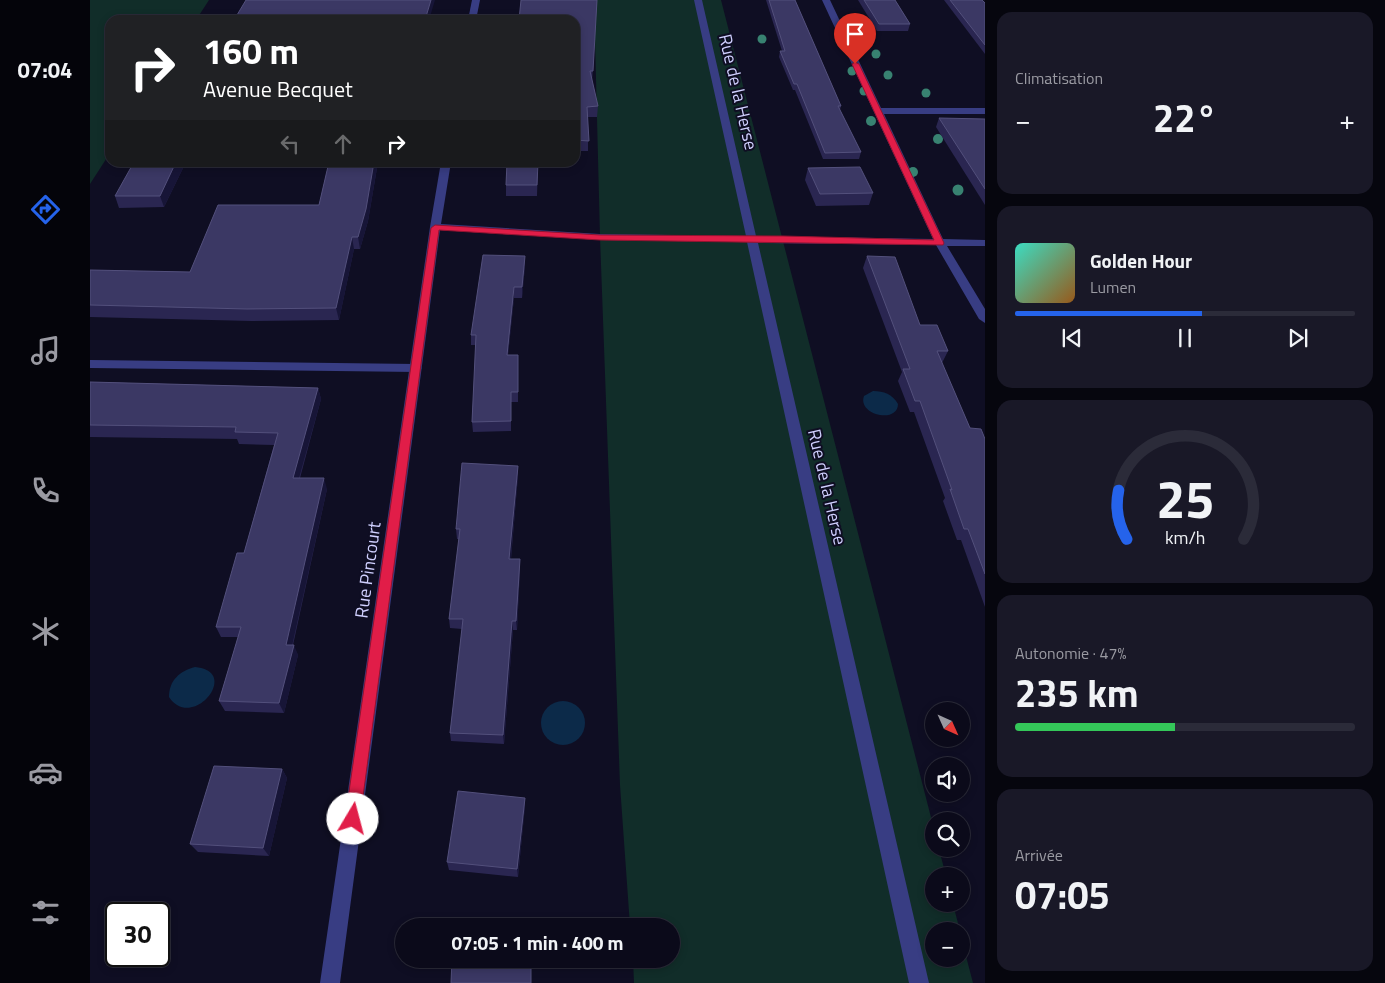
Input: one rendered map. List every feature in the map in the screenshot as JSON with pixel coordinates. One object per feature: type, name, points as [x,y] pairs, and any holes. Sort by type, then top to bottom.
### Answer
[{"type":"street","points":[[473,15],[476,0]]},
{"type":"street","name":"Rue de la Herse","points":[[698,0],[919,983]]},
{"type":"street","points":[[826,0],[940,243],[985,319]]},
{"type":"street","points":[[877,112],[985,111]]},
{"type":"street","name":"Rue Pincourt","points":[[330,983],[435,228],[445,167]]},
{"type":"street","points":[[435,228],[600,237],[985,243]]},
{"type":"street","points":[[90,364],[416,368]]},
{"type":"green space","points":[[90,0],[209,0],[199,15],[105,15],[105,161],[90,184]]},
{"type":"green space","points":[[594,0],[721,0],[925,794],[925,802],[927,802],[930,812],[925,812],[925,857],[941,857],[944,867],[925,867],[925,912],[955,912],[958,922],[925,922],[925,967],[969,967],[973,983],[634,983],[633,968],[680,968],[680,918],[629,918],[620,785],[600,237]]},
{"type":"water","points":[[873,391],[884,392],[890,395],[898,404],[892,414],[878,415],[866,408],[863,403],[864,396]]},
{"type":"water","points":[[195,667],[208,671],[214,678],[213,687],[208,697],[200,704],[189,708],[179,706],[169,697],[173,681],[180,674]]},
{"type":"water","points":[[567,701],[579,707],[584,714],[584,732],[579,739],[572,744],[559,745],[551,742],[544,735],[541,719],[544,711],[551,704]]},
{"type":"building","points":[[246,0],[431,0],[426,15],[237,15]]},
{"type":"building","points":[[521,0],[597,0],[593,71],[590,71],[598,106],[587,107],[589,141],[580,140],[580,15],[520,15]]},
{"type":"building","points":[[769,0],[795,0],[841,106],[838,106],[861,152],[825,153],[797,84],[794,84],[780,51],[785,51]]},
{"type":"building","points":[[864,0],[895,0],[910,24],[879,24]]},
{"type":"building","points":[[950,0],[982,0],[985,3],[985,45]]},
{"type":"building","points":[[939,118],[985,119],[985,189]]},
{"type":"building","points":[[131,167],[174,167],[160,196],[115,196]]},
{"type":"building","points":[[328,167],[373,167],[366,209],[358,237],[352,237],[336,308],[247,309],[90,305],[90,270],[190,272],[218,205],[319,205]]},
{"type":"building","points":[[507,167],[538,167],[537,185],[506,185]]},
{"type":"building","points":[[860,167],[873,193],[820,194],[808,168]]},
{"type":"building","points":[[483,255],[525,256],[522,287],[514,287],[507,355],[518,355],[518,392],[511,392],[511,421],[472,422],[476,335],[471,335]]},
{"type":"building","points":[[867,256],[895,257],[920,325],[937,325],[948,351],[937,351],[970,428],[981,429],[985,439],[985,574],[968,529],[964,529],[920,401],[915,401],[903,369],[910,369]]},
{"type":"building","points":[[90,382],[318,388],[293,478],[324,478],[286,645],[294,645],[279,703],[219,701],[241,627],[216,627],[237,553],[244,553],[278,433],[235,432],[236,427],[90,425]]},
{"type":"building","points":[[462,463],[518,466],[509,559],[520,559],[516,621],[512,621],[503,735],[450,733],[463,619],[449,619],[460,529],[456,529]]},
{"type":"building","points":[[214,766],[282,769],[263,848],[190,844]]},
{"type":"building","points":[[458,791],[525,798],[517,869],[447,862]]},
{"type":"building","points":[[452,968],[531,968],[531,983],[451,983]]},
{"type":"route","points":[[353,819],[435,228],[600,237],[940,243],[855,64]]}]
